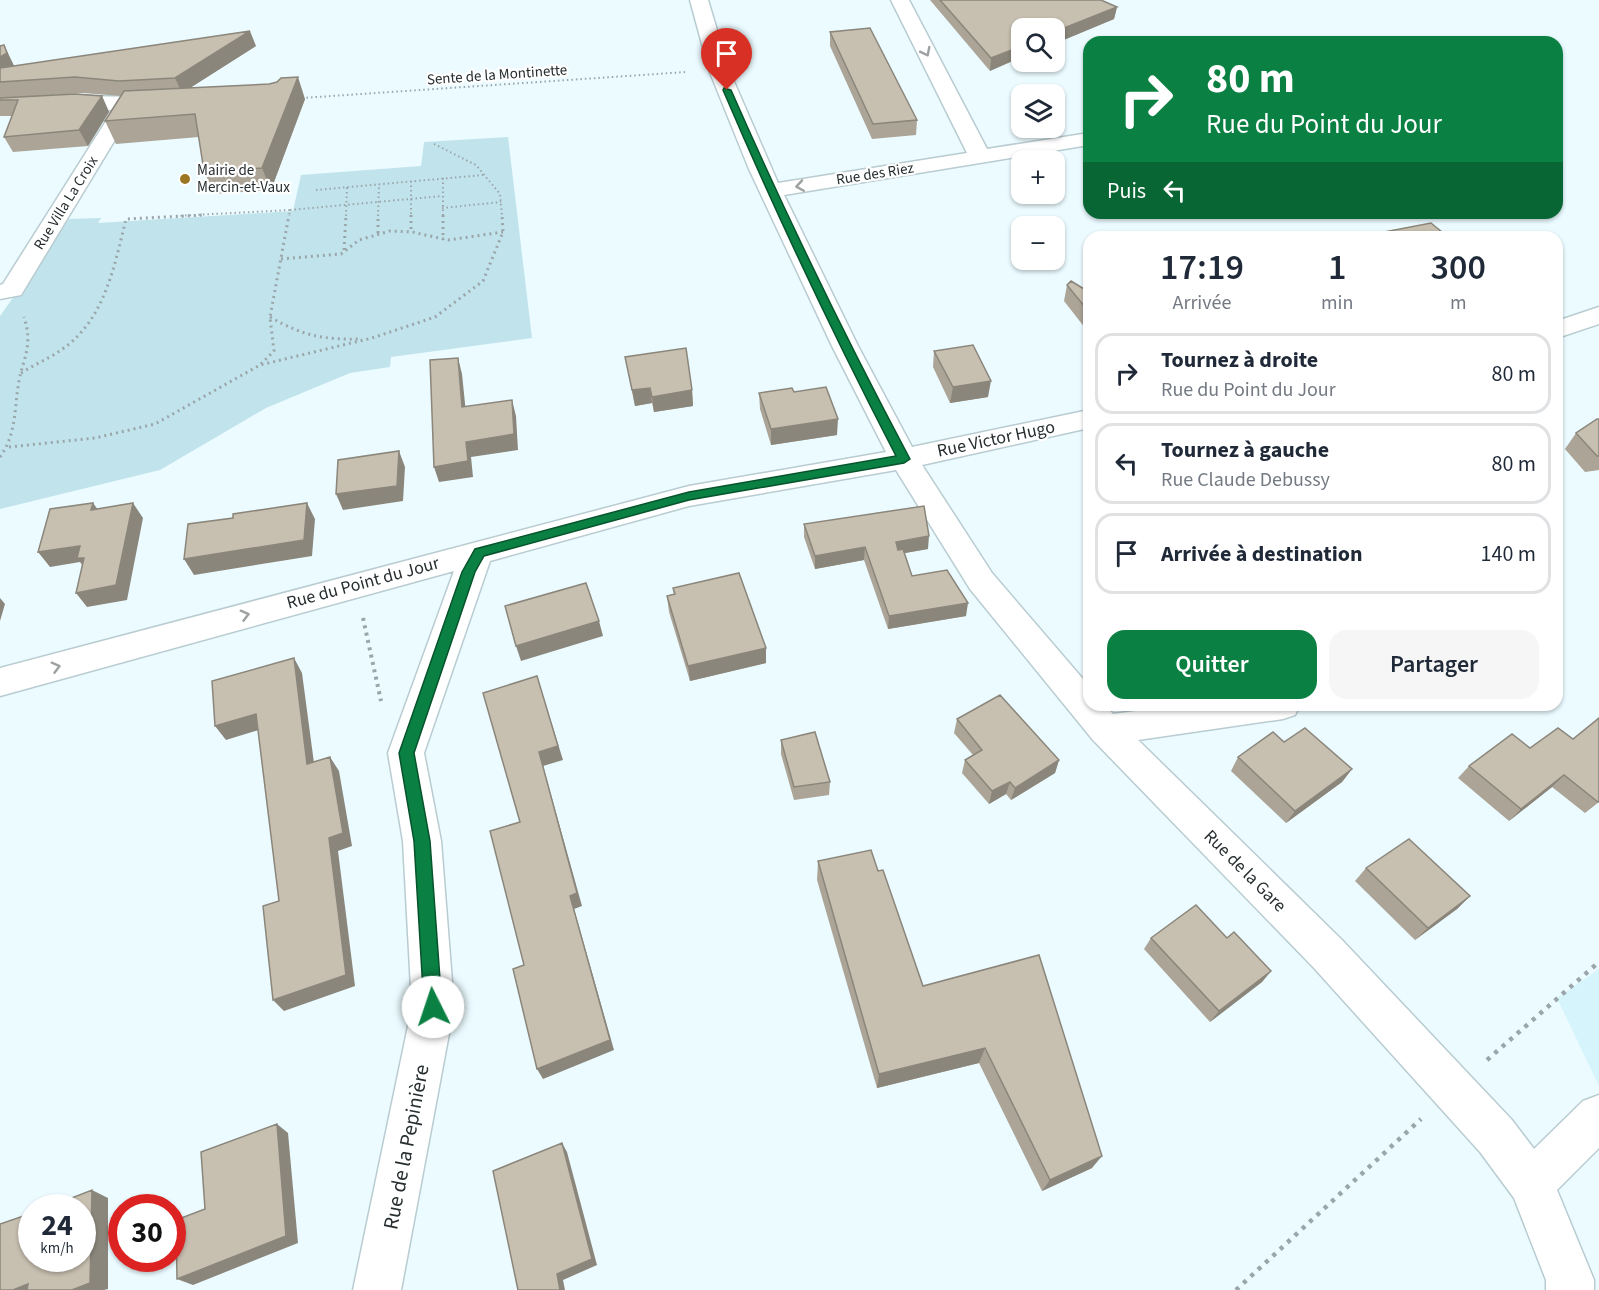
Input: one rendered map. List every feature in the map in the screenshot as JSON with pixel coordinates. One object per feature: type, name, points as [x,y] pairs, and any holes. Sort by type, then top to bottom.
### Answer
[{"type":"street","name":"Rue de la Gare","points":[[699,0],[719,70],[770,191],[845,346],[904,459],[981,581],[1083,704]]},
{"type":"street","points":[[900,0],[980,157]]},
{"type":"street","points":[[0,106],[83,101],[126,105],[176,103]]},
{"type":"street","name":"Rue Villa La Croix","points":[[6,291],[126,105]]},
{"type":"street","name":"Rue des Riez","points":[[770,191],[1083,140]]},
{"type":"street","points":[[1563,328],[1599,315]]},
{"type":"street","name":"Rue Victor Hugo","points":[[904,459],[1083,420]]},
{"type":"street","name":"Rue du Point du Jour","points":[[0,682],[689,496],[904,459]]},
{"type":"street","name":"Rue de la Pepinière","points":[[377,1290],[433,1007],[422,841],[406,753],[469,572],[479,552]]},
{"type":"street","name":"Rue de la Gare","points":[[1089,711],[1105,730],[1328,954],[1496,1136],[1531,1183],[1570,1280],[1570,1290]]},
{"type":"street","points":[[1105,730],[1240,711]]},
{"type":"street","points":[[1531,1183],[1599,1117]]},
{"type":"path","name":"Sente de la Montinette","points":[[299,98],[719,70]]},
{"type":"path","points":[[260,365],[372,338],[435,317],[483,281],[503,232],[500,194],[476,165],[434,144]]},
{"type":"path","points":[[316,190],[484,175]]},
{"type":"path","points":[[443,178],[443,240]]},
{"type":"path","points":[[411,181],[411,231]]},
{"type":"path","points":[[378,233],[379,184]]},
{"type":"path","points":[[344,251],[347,187]]},
{"type":"path","points":[[21,373],[69,344],[90,322],[104,298],[126,219],[290,210],[442,196]]},
{"type":"path","points":[[442,208],[501,202]]},
{"type":"path","points":[[9,447],[96,438],[155,424],[260,365],[274,351],[270,317],[290,210]]},
{"type":"path","points":[[281,259],[341,254],[353,241],[378,233],[411,231],[443,240],[503,232]]},
{"type":"path","points":[[0,458],[9,447],[17,411],[21,373],[28,356],[26,323],[6,291]]},
{"type":"path","points":[[270,317],[296,333],[325,340],[372,338]]},
{"type":"path","points":[[356,585],[389,739],[406,753]]},
{"type":"path","points":[[1236,1290],[1453,1089],[1599,962]]},
{"type":"shaded area","points":[[508,137],[532,338],[391,357],[390,367],[350,373],[266,408],[160,470],[0,509],[0,316],[69,219],[101,218],[98,223],[293,211],[301,175],[421,166],[424,142]]},
{"type":"shaded area","points":[[1599,969],[1599,1086],[1557,998]]},
{"type":"building","points":[[940,0],[1101,0],[1117,7],[1065,28],[1065,18],[1011,18],[1011,50],[991,58]]},
{"type":"building","points":[[870,28],[917,120],[873,124],[830,32]]},
{"type":"building","points":[[250,31],[175,78],[119,81],[75,77],[0,82],[0,68]]},
{"type":"building","points":[[4,45],[7,53],[0,57],[0,46]]},
{"type":"building","points":[[298,77],[262,168],[204,171],[195,114],[105,121],[124,91],[269,84],[281,78]]},
{"type":"building","points":[[75,94],[102,96],[79,130],[4,137],[18,100],[0,100],[0,98]]},
{"type":"building","points":[[1431,223],[1441,231],[1389,231]]},
{"type":"building","points":[[1071,281],[1083,288],[1083,305],[1067,285]]},
{"type":"building","points":[[973,345],[991,381],[953,387],[934,351]]},
{"type":"building","points":[[686,348],[692,390],[652,397],[650,388],[632,390],[625,357]]},
{"type":"building","points":[[458,358],[462,407],[512,400],[514,434],[466,442],[468,461],[434,467],[430,360]]},
{"type":"building","points":[[826,387],[838,419],[771,429],[759,393],[792,388],[794,392]]},
{"type":"building","points":[[1599,419],[1599,456],[1576,433]]},
{"type":"building","points":[[399,451],[397,486],[336,494],[338,460]]},
{"type":"building","points":[[93,503],[91,510],[133,503],[116,585],[76,593],[84,558],[77,558],[80,546],[38,552],[50,509]]},
{"type":"building","points":[[307,503],[304,540],[184,559],[188,524],[233,518],[233,514]]},
{"type":"building","points":[[924,506],[929,536],[896,542],[898,550],[903,549],[912,576],[947,570],[968,603],[889,616],[865,547],[815,556],[804,524]]},
{"type":"building","points":[[739,573],[766,648],[688,666],[667,596],[675,594],[673,588]]},
{"type":"building","points":[[586,583],[599,621],[516,646],[505,606]]},
{"type":"building","points":[[294,658],[307,764],[330,757],[343,833],[329,838],[346,975],[273,1000],[263,906],[279,901],[256,714],[215,726],[212,681]]},
{"type":"building","points":[[537,676],[558,746],[539,752],[577,893],[570,896],[610,1040],[537,1069],[513,969],[524,965],[490,831],[520,822],[483,693]]},
{"type":"building","points":[[1000,695],[1059,760],[1015,788],[1010,782],[992,791],[965,760],[982,750],[957,719]]},
{"type":"building","points":[[1599,718],[1598,802],[1564,775],[1521,809],[1469,766],[1512,734],[1530,748],[1558,728],[1573,739]]},
{"type":"building","points":[[1305,728],[1352,769],[1295,811],[1238,757],[1273,732],[1284,742]]},
{"type":"building","points":[[815,732],[830,782],[794,787],[781,740]]},
{"type":"building","points":[[1409,839],[1470,896],[1428,928],[1366,868]]},
{"type":"building","points":[[871,850],[878,871],[883,870],[923,986],[1039,955],[1102,1156],[1050,1180],[985,1048],[879,1074],[818,861]]},
{"type":"building","points":[[1196,905],[1227,938],[1234,932],[1271,971],[1219,1011],[1151,938]]},
{"type":"building","points":[[277,1124],[286,1236],[177,1279],[177,1272],[186,1272],[186,1216],[205,1209],[201,1152]]},
{"type":"building","points":[[562,1143],[592,1259],[557,1274],[560,1290],[518,1290],[493,1171]]},
{"type":"building","points":[[18,1218],[18,1272],[90,1272],[90,1283],[72,1290],[27,1290],[28,1284],[13,1290],[0,1290],[0,1224]]},
{"type":"place","name":"Mairie de Mercin-et-Vaux","points":[[185,179]]},
{"type":"route","points":[[433,1007],[422,841],[406,753],[469,572],[479,552],[689,496],[904,459],[845,346],[779,211],[727,90]]}]
